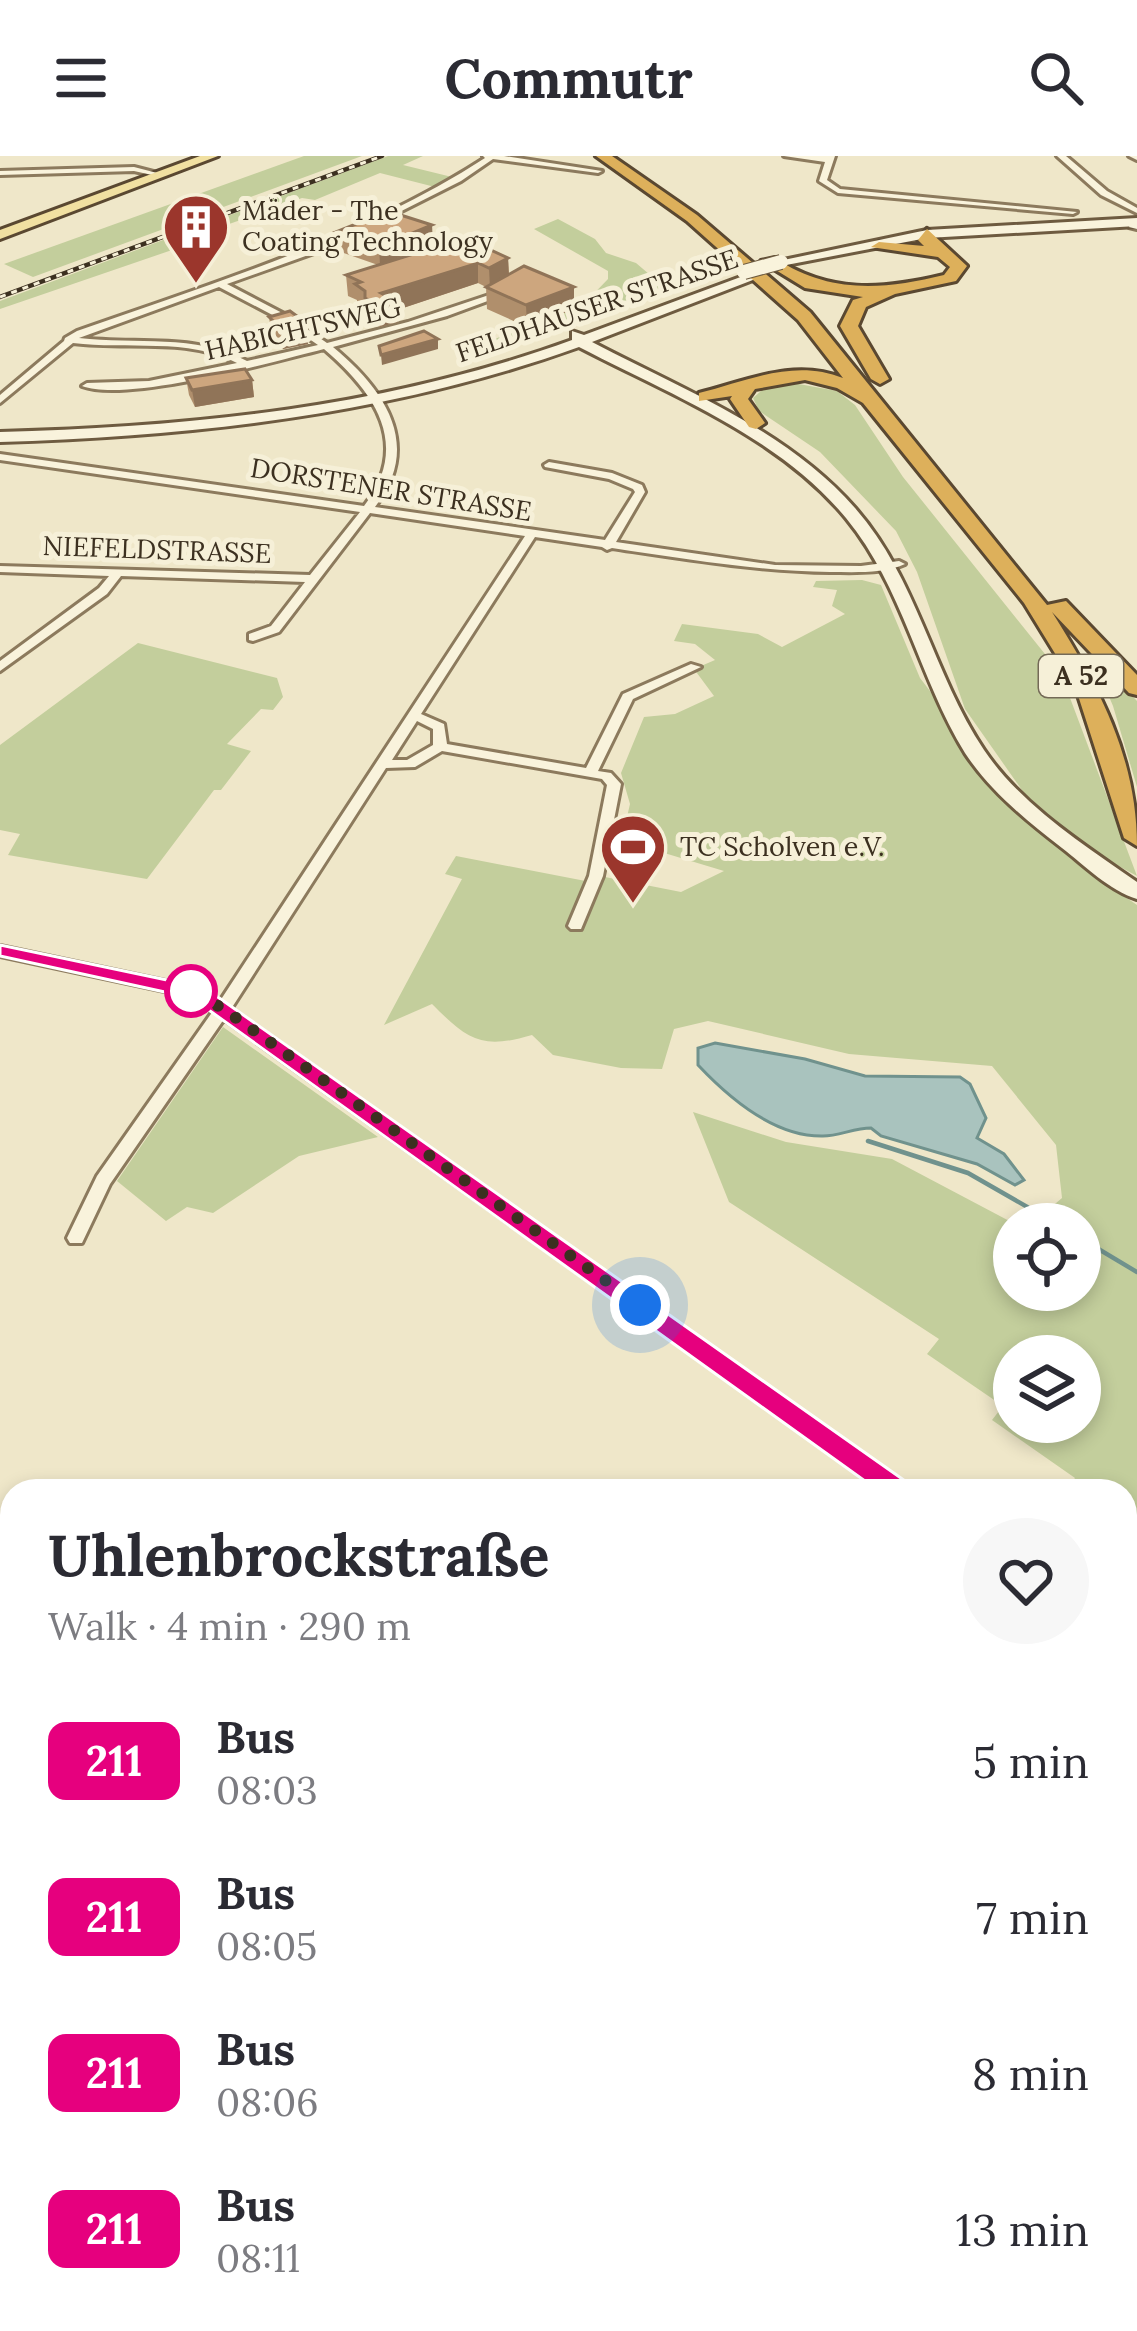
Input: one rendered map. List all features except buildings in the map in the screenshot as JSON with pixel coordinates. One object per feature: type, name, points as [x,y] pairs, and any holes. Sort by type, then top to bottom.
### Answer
[{"type":"highway","name":"A 52","points":[[620,156],[733,236],[815,313],[890,401],[977,516],[1137,688]]},
{"type":"highway","name":"A 52","points":[[600,164],[692,218],[845,364],[899,439],[1033,600],[1068,651],[1101,723],[1137,838]]},
{"type":"highway","points":[[879,247],[936,243],[965,235]]},
{"type":"highway","points":[[733,236],[797,280],[848,293],[880,292],[950,278],[959,266],[936,243]]},
{"type":"highway","points":[[890,401],[891,395],[856,343],[849,326],[851,313],[872,298],[959,278],[968,267],[936,243]]},
{"type":"highway","points":[[754,276],[794,316],[795,333]]},
{"type":"highway","points":[[697,395],[781,355]]},
{"type":"highway","points":[[697,395],[794,374],[830,379],[859,394],[899,439]]},
{"type":"highway","points":[[751,382],[739,398],[755,423]]},
{"type":"main road","points":[[0,231],[194,156]]},
{"type":"main road","points":[[0,231],[122,174],[152,174],[212,156]]},
{"type":"street","points":[[234,156],[253,156]]},
{"type":"street","points":[[2,397],[68,340],[92,328],[350,236],[491,156],[600,164]]},
{"type":"street","points":[[788,156],[830,158],[824,185],[838,191],[1073,212]]},
{"type":"street","points":[[944,156],[1023,156]]},
{"type":"street","points":[[1061,156],[1136,223]]},
{"type":"street","points":[[0,173],[122,174]]},
{"type":"street","points":[[965,235],[1136,223]]},
{"type":"street","name":"FELDHAUSER STRASSE","points":[[784,264],[1136,223]]},
{"type":"street","name":"FELDHAUSER STRASSE","points":[[0,433],[185,427],[374,395],[582,337],[784,264],[879,247]]},
{"type":"street","name":"HABICHTSWEG","points":[[87,386],[148,383],[328,346],[431,319],[511,290],[520,282]]},
{"type":"street","points":[[222,285],[271,308],[328,346],[374,395]]},
{"type":"street","points":[[582,337],[755,423],[831,477],[873,522],[978,757],[1053,830],[1137,892]]},
{"type":"street","points":[[68,340],[202,350],[231,355],[246,364]]},
{"type":"street","name":"NIEFELDSTRASSE","points":[[254,637],[275,629],[388,481],[395,458],[394,427],[374,395]]},
{"type":"street","points":[[697,395],[816,479],[852,514],[889,564]]},
{"type":"street","name":"DORSTENER STRASSE","points":[[0,457],[775,568],[889,564]]},
{"type":"street","points":[[549,465],[591,470],[638,487],[640,492],[607,547]]},
{"type":"street","points":[[76,1238],[103,1181],[222,1008],[530,536]]},
{"type":"street","name":"NIEFELDSTRASSE","points":[[0,569],[312,579]]},
{"type":"street","points":[[0,667],[104,592],[118,573]]},
{"type":"street","points":[[590,773],[628,697],[695,667]]},
{"type":"street","points":[[415,715],[439,727],[440,747]]},
{"type":"street","points":[[383,764],[423,760],[440,747],[605,776],[614,784],[596,876],[576,926]]},
{"type":"street","points":[[0,951],[185,989],[222,1008],[882,1479]]},
{"type":"green space","points":[[304,156],[362,156],[33,277],[4,264]]},
{"type":"green space","points":[[388,156],[423,156],[403,165],[452,177],[435,187],[380,173],[0,309],[0,301]]},
{"type":"green space","points":[[558,219],[595,239],[606,253],[636,263],[656,280],[725,258],[730,261],[470,360],[467,357],[482,351],[476,346],[582,306],[608,279],[608,271],[534,229]]},
{"type":"green space","points":[[788,382],[837,391],[855,405],[903,477],[1061,674],[1137,876],[1085,848],[1024,793],[965,709],[917,572],[896,531],[820,452],[759,411],[753,398],[767,386]]},
{"type":"green space","points":[[862,580],[881,585],[920,678],[1033,825],[1076,863],[1137,905],[1137,1479],[1074,1479],[1025,1443],[1101,1443],[1101,1335],[993,1335],[993,1399],[927,1354],[939,1339],[729,1202],[693,1112],[786,1142],[892,1159],[993,1212],[993,1311],[1101,1311],[1101,1203],[1056,1203],[1062,1198],[1056,1145],[992,1066],[849,1054],[708,1021],[674,1029],[662,1069],[621,1068],[553,1055],[532,1035],[500,1042],[476,1039],[432,1004],[384,1025],[462,879],[445,874],[456,856],[601,884],[605,877],[681,892],[724,871],[661,852],[617,860],[630,804],[621,773],[644,717],[675,714],[714,696],[694,669],[715,660],[695,644],[674,641],[682,624],[758,634],[782,647],[845,614],[832,606],[837,590],[813,587],[816,581]]},
{"type":"green space","points":[[138,643],[277,678],[283,697],[273,710],[261,709],[227,744],[251,751],[221,790],[214,790],[147,879],[8,855],[20,834],[0,830],[0,745]]},
{"type":"green space","points":[[1091,654],[1137,701],[1137,787],[1113,706]]},
{"type":"green space","points":[[223,1027],[378,1137],[299,1156],[213,1213],[187,1207],[166,1221],[117,1181]]},
{"type":"water","points":[[715,1043],[805,1059],[865,1076],[960,1077],[970,1084],[986,1118],[977,1138],[1004,1154],[1024,1180],[1015,1185],[977,1164],[881,1136],[871,1128],[823,1136],[770,1123],[738,1102],[698,1065],[698,1048]]},
{"type":"waterway","points":[[868,1141],[968,1173],[1020,1203]]},
{"type":"waterway","points":[[1101,1251],[1137,1272]]},
{"type":"railway","points":[[0,297],[382,156]]},
{"type":"bus line","name":"211","points":[[0,951],[198,993],[882,1479]]},
{"type":"place","name":"Mäder - The Coating Technology","points":[[196,286]]},
{"type":"place","name":"TC Scholven e.V.","points":[[633,906]]},
{"type":"route","points":[[191,991],[185,989],[222,1008],[640,1305]]}]
